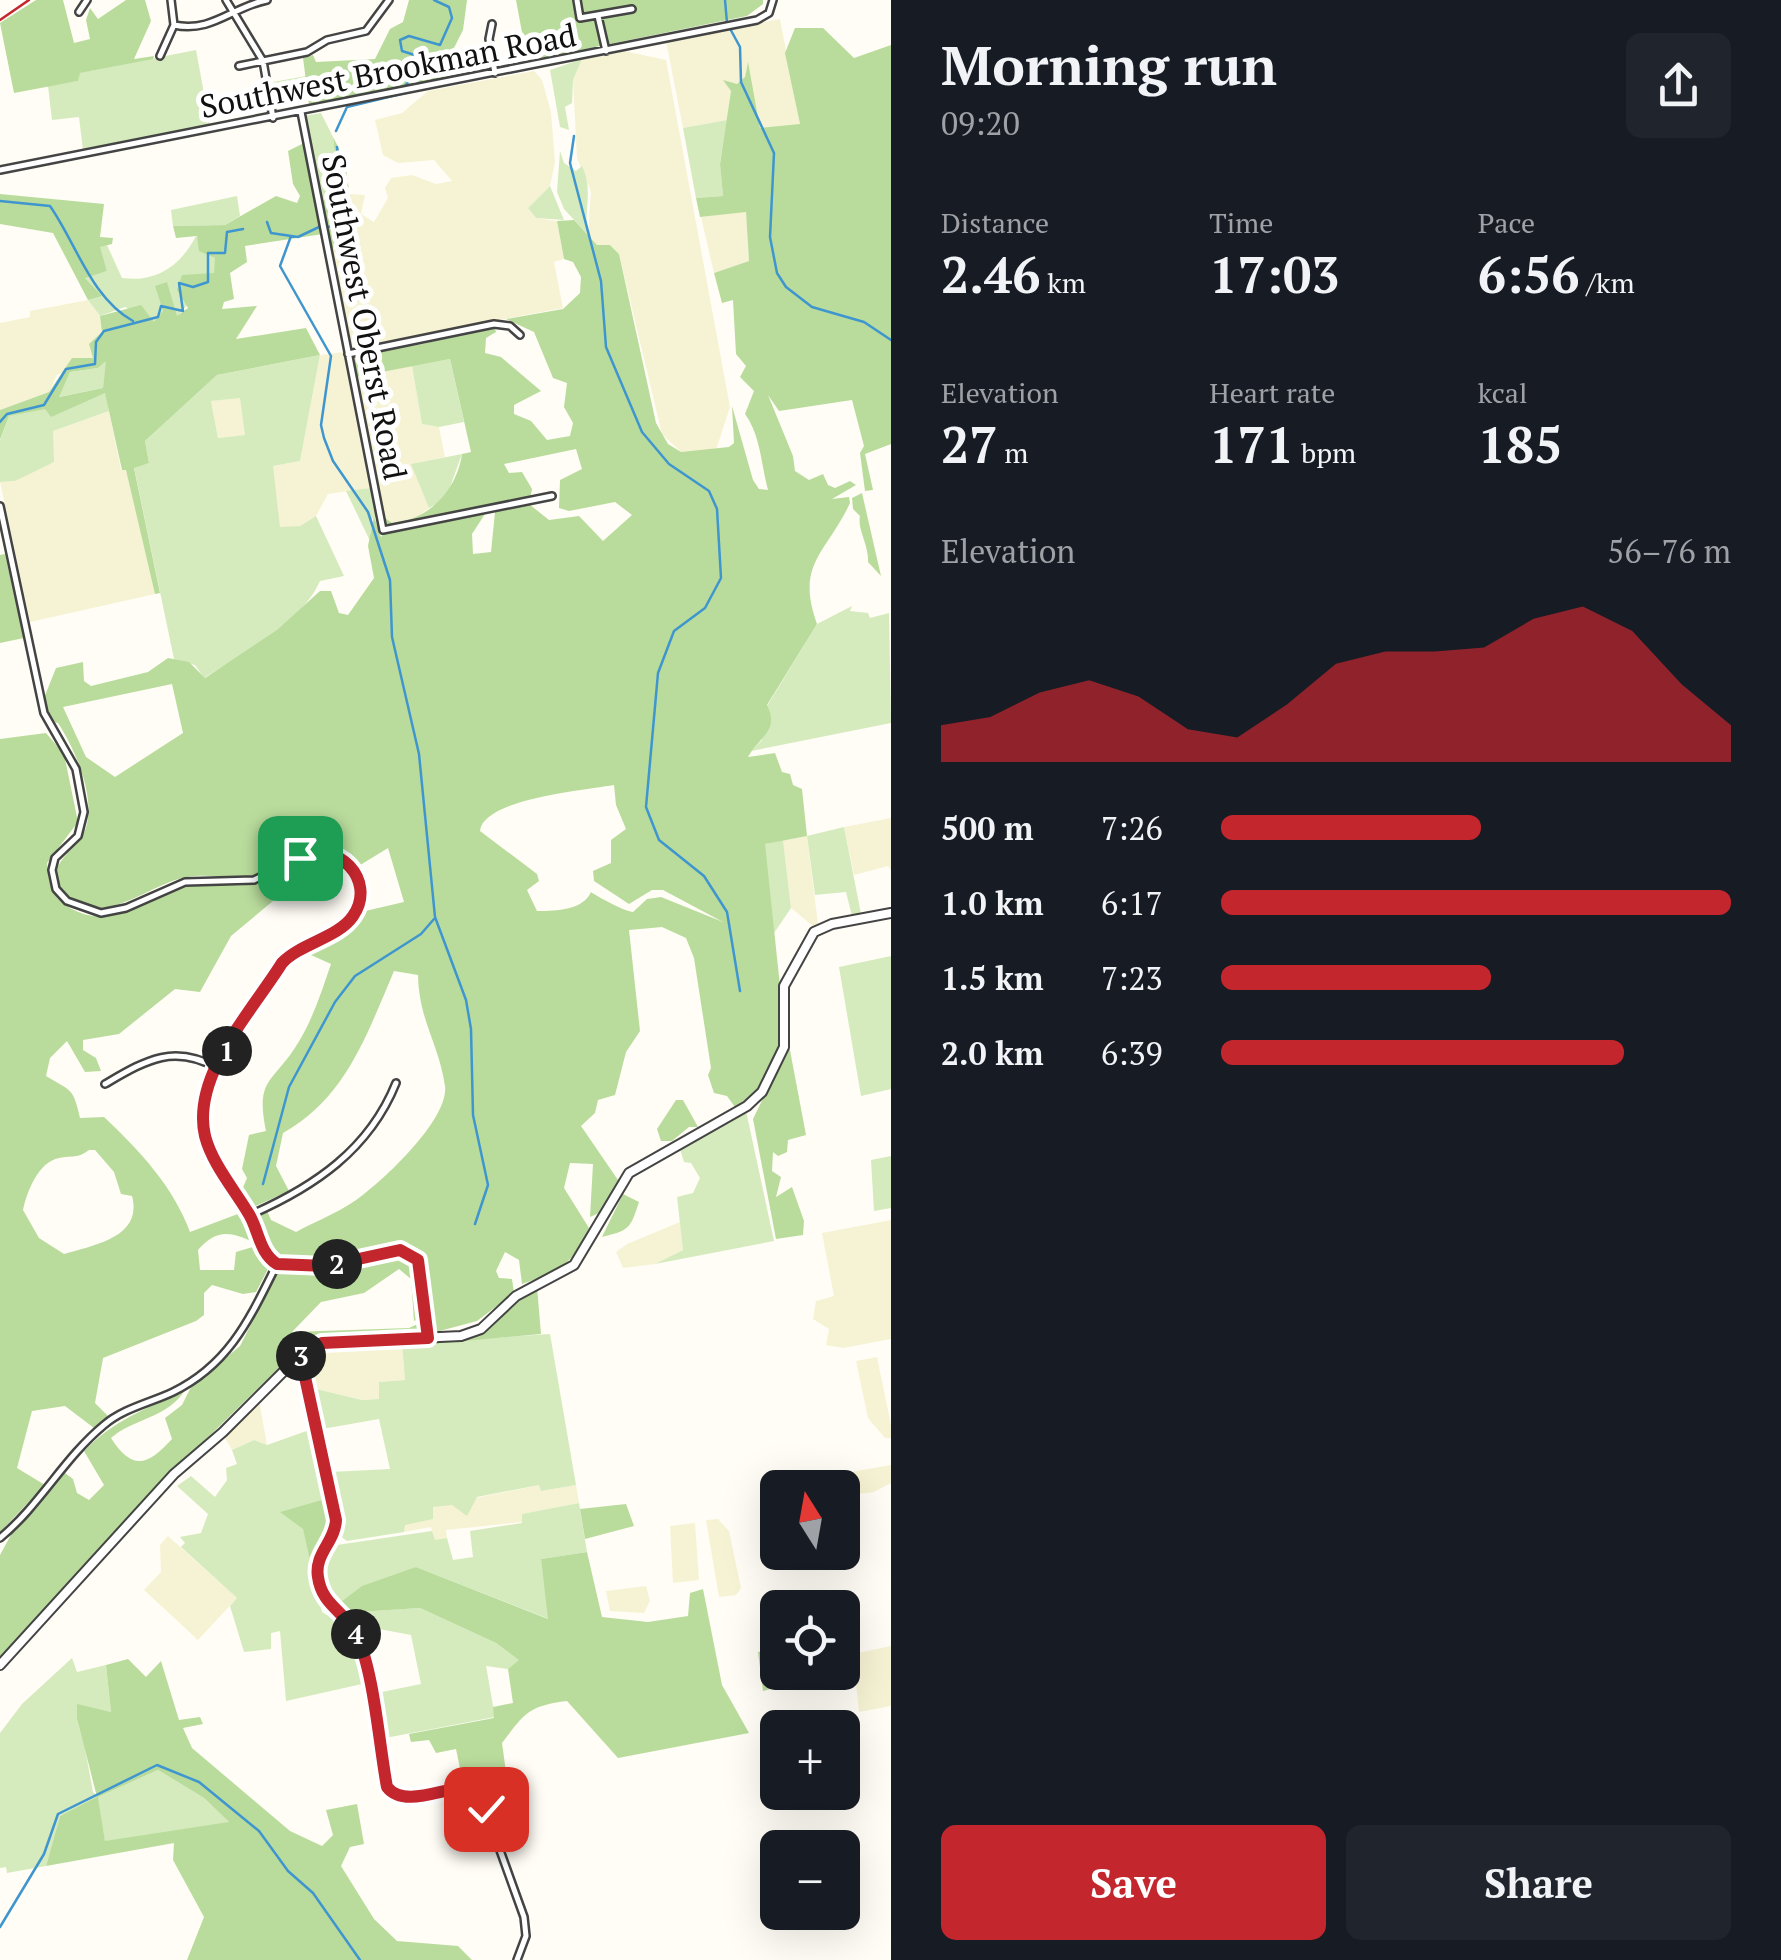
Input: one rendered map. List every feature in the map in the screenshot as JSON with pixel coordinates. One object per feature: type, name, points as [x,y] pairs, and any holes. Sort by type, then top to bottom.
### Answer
[{"type":"street","points":[[79,12],[86,0]]},
{"type":"street","points":[[160,56],[174,25],[171,0]]},
{"type":"street","points":[[226,0],[263,61],[273,118]]},
{"type":"street","points":[[174,25],[206,26],[267,0]]},
{"type":"street","points":[[239,66],[308,52],[327,40],[366,30],[389,0]]},
{"type":"street","points":[[577,0],[578,17],[632,9]]},
{"type":"street","name":"Southwest Brookman Road","points":[[0,170],[757,20],[769,13],[773,0]]},
{"type":"street","points":[[598,16],[606,50]]},
{"type":"street","points":[[492,24],[489,39],[495,74]]},
{"type":"street","name":"Southwest Oberst Road","points":[[301,112],[384,530],[552,496]]},
{"type":"street","points":[[348,354],[494,324],[510,326],[520,335]]},
{"type":"street","points":[[0,506],[44,713],[76,768],[84,812],[78,836],[56,858],[52,870],[60,894],[90,912],[115,911],[185,882],[264,878],[313,852],[347,862],[358,879],[360,899],[352,917],[296,949],[282,963],[217,1068],[205,1096],[205,1136],[250,1215],[262,1248],[277,1264],[326,1266],[408,1252],[418,1260],[424,1278],[428,1338]]},
{"type":"street","points":[[0,1665],[174,1474],[224,1432],[300,1354],[322,1343],[474,1333],[516,1296],[570,1270],[629,1173],[755,1100],[786,1039],[786,978],[814,932],[832,924],[891,913]]},
{"type":"street","points":[[105,1084],[170,1054],[188,1055],[217,1068]]},
{"type":"street","points":[[250,1215],[295,1194],[348,1155],[377,1123],[396,1082]]},
{"type":"street","points":[[0,1538],[28,1514],[68,1460],[105,1424],[180,1388],[231,1350],[277,1264]]},
{"type":"street","points":[[300,1354],[336,1520],[333,1536],[320,1556],[319,1582],[328,1603],[358,1639],[387,1787],[393,1794],[406,1797],[467,1786],[480,1792],[524,1918],[526,1936],[518,1960]]},
{"type":"shaded area","points":[[780,19],[800,125],[760,129],[747,66],[745,77],[736,85],[725,81],[731,91],[727,120],[683,128],[666,41]]},
{"type":"shaded area","points":[[624,51],[666,60],[730,407],[716,450],[681,452],[662,434],[619,254],[610,245],[597,245],[588,235],[591,192],[577,158],[573,80],[582,59]]},
{"type":"shaded area","points":[[534,71],[542,80],[551,112],[555,162],[550,186],[528,208],[536,218],[557,221],[564,259],[554,262],[563,308],[354,347],[331,251],[343,234],[349,194],[365,195],[361,214],[374,222],[388,198],[385,188],[391,178],[412,175],[436,184],[452,181],[434,160],[398,163],[383,155],[375,120],[402,113],[428,91]]},
{"type":"shaded area","points":[[746,211],[749,261],[714,273],[701,217]]},
{"type":"shaded area","points":[[88,300],[100,316],[103,332],[93,359],[57,375],[49,392],[0,410],[0,323],[30,317],[30,311]]},
{"type":"shaded area","points":[[344,352],[371,488],[328,494],[316,516],[300,526],[280,528],[272,466],[300,461],[320,355]]},
{"type":"shaded area","points":[[412,366],[422,424],[439,427],[445,457],[412,464],[429,508],[418,517],[392,524],[381,515],[356,377]]},
{"type":"shaded area","points":[[240,397],[246,435],[218,438],[211,401]]},
{"type":"shaded area","points":[[109,411],[121,470],[126,469],[142,526],[155,594],[30,622],[0,482],[16,481],[53,431]]},
{"type":"shaded area","points":[[891,818],[891,870],[888,866],[854,875],[844,827]]},
{"type":"shaded area","points":[[807,836],[818,924],[813,926],[791,908],[783,840]]},
{"type":"shaded area","points":[[891,1220],[891,1339],[843,1348],[826,1345],[829,1329],[813,1319],[816,1301],[834,1296],[822,1233]]},
{"type":"shaded area","points":[[680,1222],[683,1250],[655,1264],[623,1268],[616,1252]]},
{"type":"shaded area","points":[[402,1344],[405,1380],[380,1382],[380,1399],[362,1400],[312,1388],[307,1354],[320,1347]]},
{"type":"shaded area","points":[[877,1357],[891,1438],[885,1438],[868,1418],[856,1361]]},
{"type":"shaded area","points":[[259,1400],[267,1445],[254,1440],[232,1450],[223,1435]]},
{"type":"shaded area","points":[[891,1465],[891,1483],[860,1494],[860,1470]]},
{"type":"shaded area","points":[[540,1485],[541,1491],[576,1485],[579,1503],[523,1514],[522,1522],[446,1530],[447,1538],[434,1541],[431,1527],[404,1532],[405,1525],[432,1507]]},
{"type":"shaded area","points":[[718,1519],[729,1531],[741,1588],[736,1595],[719,1597],[706,1520]]},
{"type":"shaded area","points":[[695,1523],[699,1580],[673,1583],[670,1526]]},
{"type":"shaded area","points":[[168,1536],[237,1598],[198,1640],[144,1590],[161,1572],[160,1545]]},
{"type":"shaded area","points":[[646,1586],[650,1601],[644,1613],[610,1611],[606,1591]]},
{"type":"shaded area","points":[[891,1646],[891,1706],[859,1710],[860,1653]]},
{"type":"green space","points":[[36,0],[63,0],[74,43],[90,39],[86,20],[90,8],[98,19],[126,0],[145,0],[151,21],[134,59],[154,56],[153,59],[80,73],[78,81],[14,93],[0,23]]},
{"type":"green space","points":[[409,0],[467,0],[463,30],[445,66],[447,80],[309,104],[303,58],[313,55],[316,62],[375,59],[390,29],[403,22]]},
{"type":"green space","points":[[516,0],[763,0],[763,4],[747,16],[541,58],[539,51],[526,54]]},
{"type":"green space","points":[[795,28],[823,28],[854,58],[891,45],[891,444],[865,454],[873,490],[865,491],[860,453],[864,446],[852,400],[779,411],[768,395],[793,456],[795,471],[809,480],[823,474],[828,485],[835,488],[850,481],[856,485],[832,499],[849,497],[850,503],[812,572],[811,603],[817,624],[767,705],[770,728],[748,757],[775,753],[782,772],[790,774],[793,785],[802,789],[807,836],[765,844],[780,986],[781,1041],[755,1093],[735,1107],[727,1096],[714,1093],[708,1075],[711,1068],[694,958],[686,938],[662,927],[629,930],[640,1031],[626,1052],[615,1095],[598,1100],[595,1113],[581,1126],[618,1180],[599,1213],[590,1217],[593,1164],[570,1163],[564,1188],[589,1228],[571,1258],[546,1275],[522,1284],[519,1260],[505,1252],[496,1271],[499,1278],[512,1279],[514,1293],[477,1321],[432,1333],[427,1270],[412,1250],[374,1249],[305,1265],[285,1263],[267,1249],[256,1216],[267,1211],[271,1220],[296,1232],[357,1200],[375,1186],[427,1129],[444,1099],[445,1086],[422,1006],[418,975],[394,971],[364,1041],[339,1083],[305,1119],[283,1133],[276,1166],[289,1191],[251,1208],[241,1192],[247,1178],[242,1169],[249,1135],[266,1131],[263,1100],[268,1082],[303,1034],[331,964],[302,951],[346,929],[361,912],[404,902],[388,848],[357,867],[344,855],[319,850],[255,875],[187,877],[110,907],[80,905],[58,885],[56,875],[87,824],[88,799],[71,745],[58,723],[49,721],[44,698],[56,668],[83,662],[84,681],[91,686],[148,672],[168,658],[189,662],[205,678],[277,630],[320,591],[331,591],[339,613],[348,615],[374,578],[368,546],[374,516],[381,537],[385,531],[485,514],[472,534],[473,554],[491,552],[495,512],[529,504],[549,520],[579,516],[603,541],[632,515],[615,502],[569,511],[559,508],[560,480],[582,469],[576,449],[504,464],[509,473],[522,472],[532,489],[530,499],[386,528],[381,515],[392,523],[430,509],[448,490],[462,454],[471,452],[450,359],[356,377],[351,355],[423,344],[494,326],[496,332],[486,338],[485,353],[501,357],[541,391],[514,405],[514,414],[531,421],[547,440],[570,436],[573,423],[564,407],[567,383],[553,378],[534,332],[506,319],[563,309],[580,293],[581,277],[573,262],[564,259],[557,221],[574,220],[597,245],[610,245],[619,254],[656,423],[668,444],[681,452],[729,447],[734,443],[732,406],[753,480],[759,489],[768,490],[757,441],[745,414],[754,391],[740,377],[746,366],[736,354],[733,300],[722,303],[714,273],[749,261],[746,212],[700,217],[696,198],[723,196],[720,164],[731,91],[723,80],[737,84],[745,77],[748,62],[760,128],[800,124],[785,53]],"holes":[[[172,684],[183,733],[115,777],[86,757],[63,707]],[[614,785],[616,805],[626,829],[611,840],[611,863],[593,871],[594,881],[629,904],[652,890],[663,890],[723,922],[661,897],[647,899],[633,912],[591,892],[576,906],[537,911],[527,890],[539,881],[537,874],[480,831],[485,820],[516,804]]]},
{"type":"green space","points":[[196,50],[210,126],[83,150],[79,117],[52,120],[48,86],[78,81],[79,73]]},
{"type":"green space","points":[[582,59],[573,80],[572,103],[565,107],[569,130],[560,127],[550,70]]},
{"type":"green space","points":[[306,76],[310,98],[277,104],[273,82]]},
{"type":"green space","points":[[321,113],[333,137],[340,198],[319,200],[304,116]]},
{"type":"green space","points":[[727,120],[720,163],[723,196],[696,198],[683,128]]},
{"type":"green space","points":[[333,137],[345,166],[349,195],[344,224],[331,251],[319,200],[340,198]]},
{"type":"green space","points":[[304,143],[323,234],[245,246],[247,262],[230,273],[234,299],[224,302],[222,309],[257,306],[236,339],[306,328],[320,355],[217,375],[145,441],[149,463],[134,468],[160,593],[155,594],[105,393],[51,417],[45,409],[9,416],[0,440],[0,410],[49,392],[72,358],[93,358],[89,344],[102,332],[100,316],[141,305],[154,322],[163,311],[155,286],[167,282],[177,316],[188,308],[177,290],[182,275],[214,273],[215,258],[199,251],[197,236],[176,238],[173,226],[225,225],[276,196],[297,203],[300,196],[293,184],[288,151]],"holes":[[[106,361],[103,388],[59,397],[70,372],[98,368]]]},
{"type":"green space","points":[[560,151],[564,163],[576,171],[582,166],[585,175],[588,235],[564,209],[557,192]]},
{"type":"green space","points":[[550,186],[564,220],[536,218],[528,208]]},
{"type":"green space","points":[[0,194],[104,204],[100,237],[113,238],[112,244],[100,247],[107,271],[85,278],[102,296],[88,300],[53,233],[0,224]]},
{"type":"green space","points":[[237,196],[240,216],[225,225],[173,226],[171,210]]},
{"type":"green space","points":[[196,236],[215,258],[215,273],[177,317],[163,312],[154,323],[125,307],[100,316],[88,300],[101,296],[84,277],[107,271],[99,247],[107,245],[122,278],[146,278],[175,263]]},
{"type":"green space","points":[[320,355],[300,461],[273,466],[280,527],[300,526],[316,516],[344,576],[320,581],[311,597],[285,624],[204,678],[195,665],[174,659],[134,467],[149,463],[145,441],[217,375]],"holes":[[[240,398],[245,435],[218,438],[211,401]]]},
{"type":"green space","points":[[107,359],[103,388],[58,397],[70,372],[98,368]]},
{"type":"green space","points":[[450,359],[464,422],[439,427],[422,424],[412,366]]},
{"type":"green space","points":[[106,393],[109,411],[53,431],[54,462],[15,481],[0,482],[0,441],[9,416]]},
{"type":"green space","points":[[462,454],[446,498],[429,508],[411,464]]},
{"type":"green space","points":[[371,488],[377,515],[372,519],[370,541],[346,491]]},
{"type":"green space","points":[[862,493],[881,576],[868,562],[860,516],[853,509],[852,498]]},
{"type":"green space","points":[[5,554],[24,638],[0,643],[0,555]]},
{"type":"green space","points":[[852,606],[850,611],[868,613],[870,618],[889,613],[891,723],[751,751],[762,740],[767,706],[817,624]]},
{"type":"green space","points":[[46,733],[64,754],[78,822],[47,863],[48,871],[59,899],[86,915],[115,914],[185,887],[258,884],[319,858],[339,862],[279,896],[231,936],[200,992],[175,989],[119,1034],[83,1040],[83,1050],[96,1058],[101,1071],[85,1072],[67,1041],[50,1058],[46,1076],[69,1091],[80,1118],[104,1117],[130,1142],[165,1184],[190,1232],[243,1212],[253,1242],[230,1234],[211,1238],[198,1250],[200,1270],[234,1270],[236,1252],[256,1246],[268,1269],[256,1292],[243,1294],[212,1285],[204,1293],[204,1315],[196,1321],[103,1358],[95,1403],[108,1416],[94,1428],[65,1406],[32,1411],[17,1468],[45,1485],[0,1532],[0,739]],"holes":[[[95,1150],[114,1172],[121,1194],[132,1196],[134,1210],[130,1221],[114,1237],[64,1254],[39,1238],[23,1210],[25,1203],[45,1165]]]},
{"type":"green space","points":[[844,827],[861,914],[852,916],[846,892],[815,895],[807,836]]},
{"type":"green space","points":[[783,840],[791,908],[774,933],[764,844]]},
{"type":"green space","points":[[891,956],[891,1089],[861,1096],[839,967]]},
{"type":"green space","points":[[789,1045],[806,1135],[788,1140],[787,1152],[778,1156],[773,1152],[772,1171],[781,1177],[776,1197],[792,1187],[804,1221],[803,1235],[776,1239],[753,1119]]},
{"type":"green space","points":[[676,1100],[683,1100],[698,1127],[689,1127],[672,1141],[661,1141],[657,1129]]},
{"type":"green space","points":[[746,1111],[774,1241],[655,1264],[683,1250],[677,1197],[693,1193],[700,1178],[691,1163],[684,1162],[680,1149]]},
{"type":"green space","points":[[891,1156],[891,1208],[874,1211],[871,1160]]},
{"type":"green space","points":[[623,1194],[639,1202],[633,1218],[624,1230],[602,1237]]},
{"type":"green space","points":[[395,1255],[405,1258],[417,1270],[421,1318],[414,1321],[411,1279],[399,1269],[364,1293],[321,1302],[292,1332],[409,1328],[422,1322],[422,1333],[325,1338],[298,1349],[147,1497],[0,1660],[0,1555],[12,1533],[65,1473],[73,1479],[77,1493],[89,1500],[104,1485],[84,1451],[119,1423],[185,1390],[170,1406],[111,1438],[134,1460],[148,1459],[163,1448],[172,1439],[165,1418],[182,1405],[191,1387],[240,1346],[279,1270],[329,1270]]},
{"type":"green space","points":[[537,1287],[541,1334],[420,1345],[419,1342],[474,1335]]},
{"type":"green space","points":[[550,1334],[576,1485],[541,1491],[539,1485],[477,1497],[467,1516],[452,1505],[433,1507],[433,1519],[405,1525],[404,1532],[347,1541],[340,1536],[331,1472],[390,1469],[379,1419],[322,1429],[312,1388],[362,1400],[379,1399],[379,1382],[405,1380],[402,1344]]},
{"type":"green space","points":[[315,1428],[328,1498],[281,1512],[303,1528],[322,1612],[349,1629],[362,1684],[286,1701],[280,1631],[271,1633],[271,1649],[244,1652],[230,1606],[237,1598],[181,1547],[185,1543],[180,1537],[201,1533],[208,1514],[177,1486],[191,1476],[215,1497],[227,1480],[226,1468],[237,1464],[232,1450],[254,1440],[267,1445]]},
{"type":"green space","points":[[328,1498],[331,1534],[311,1565],[303,1529],[280,1512]]},
{"type":"green space","points":[[579,1503],[587,1552],[541,1559],[549,1619],[416,1567],[333,1608],[326,1592],[323,1569],[330,1546],[432,1531],[435,1540],[447,1538],[453,1560],[473,1557],[470,1531],[522,1523],[522,1514]]},
{"type":"green space","points":[[626,1504],[634,1526],[585,1539],[580,1509]]},
{"type":"green space","points":[[587,1552],[602,1617],[648,1622],[688,1616],[690,1593],[703,1589],[722,1685],[749,1733],[618,1758],[567,1701],[554,1703],[528,1713],[502,1743],[506,1772],[463,1783],[456,1749],[436,1753],[429,1740],[411,1742],[409,1734],[494,1718],[493,1707],[513,1703],[508,1669],[519,1660],[496,1643],[420,1608],[358,1612],[358,1625],[333,1608],[362,1586],[416,1567],[548,1619],[541,1559]]},
{"type":"green space","points":[[420,1608],[496,1643],[520,1660],[508,1669],[486,1666],[495,1717],[380,1739],[372,1694],[421,1684],[411,1635],[358,1625],[357,1612]]},
{"type":"green space","points":[[72,1658],[77,1672],[106,1665],[111,1712],[77,1705],[93,1792],[98,1797],[158,1770],[204,1798],[230,1823],[105,1842],[98,1798],[60,1816],[46,1866],[7,1873],[6,1867],[0,1868],[0,1733],[22,1704]]},
{"type":"green space","points":[[128,1659],[146,1677],[161,1661],[179,1720],[200,1717],[203,1724],[183,1728],[192,1748],[290,1831],[322,1846],[333,1835],[326,1810],[357,1804],[364,1844],[350,1847],[341,1866],[374,1919],[397,1941],[458,1946],[472,1960],[187,1960],[204,1917],[173,1860],[174,1843],[46,1866],[60,1816],[97,1797],[77,1704],[111,1712],[106,1665]],"holes":[[[158,1770],[204,1798],[229,1822],[105,1841],[98,1797]]]},
{"type":"waterway","points":[[404,87],[423,65],[418,56],[402,51],[400,40],[409,36],[440,45],[452,18],[449,7],[434,0]]},
{"type":"waterway","points":[[725,0],[727,23],[740,47],[741,82],[774,153],[770,237],[777,273],[786,287],[812,307],[864,322],[891,340]]},
{"type":"waterway","points":[[336,131],[347,107],[405,93]]},
{"type":"waterway","points":[[574,136],[570,163],[601,281],[606,347],[642,432],[669,464],[709,491],[717,509],[721,578],[705,608],[674,631],[658,673],[646,807],[659,840],[704,876],[727,912],[740,991]]},
{"type":"waterway","points":[[328,227],[335,225],[346,205],[337,147]]},
{"type":"waterway","points":[[0,201],[50,206],[95,284],[118,311],[133,321]]},
{"type":"waterway","points":[[267,222],[271,233],[298,237],[319,227]]},
{"type":"waterway","points":[[0,422],[7,414],[44,405],[66,369],[95,364],[96,342],[104,331],[158,317],[161,306],[183,311],[179,283],[193,287],[208,282],[208,253],[225,253],[227,232],[243,229]]},
{"type":"waterway","points":[[291,236],[280,266],[331,356],[321,425],[324,438],[333,461],[368,512],[390,580],[392,637],[419,754],[435,917],[466,1000],[471,1029],[473,1115],[488,1185],[475,1224]]},
{"type":"waterway","points":[[263,1184],[289,1087],[335,1002],[355,976],[421,934],[434,919]]},
{"type":"waterway","points":[[0,1927],[44,1854],[58,1814],[157,1765],[199,1782],[259,1831],[288,1871],[313,1893],[360,1960]]},
{"type":"railway","points":[[0,20],[29,0]]},
{"type":"route","points":[[300,858],[324,852],[347,862],[360,888],[357,908],[346,924],[296,949],[282,963],[208,1084],[203,1108],[205,1136],[254,1222],[262,1248],[277,1264],[301,1268],[326,1266],[400,1250],[418,1260],[424,1278],[428,1338],[322,1343],[300,1354],[336,1520],[333,1536],[320,1556],[318,1576],[332,1610],[349,1623],[358,1639],[387,1787],[393,1794],[406,1797],[474,1787],[486,1809]]}]
